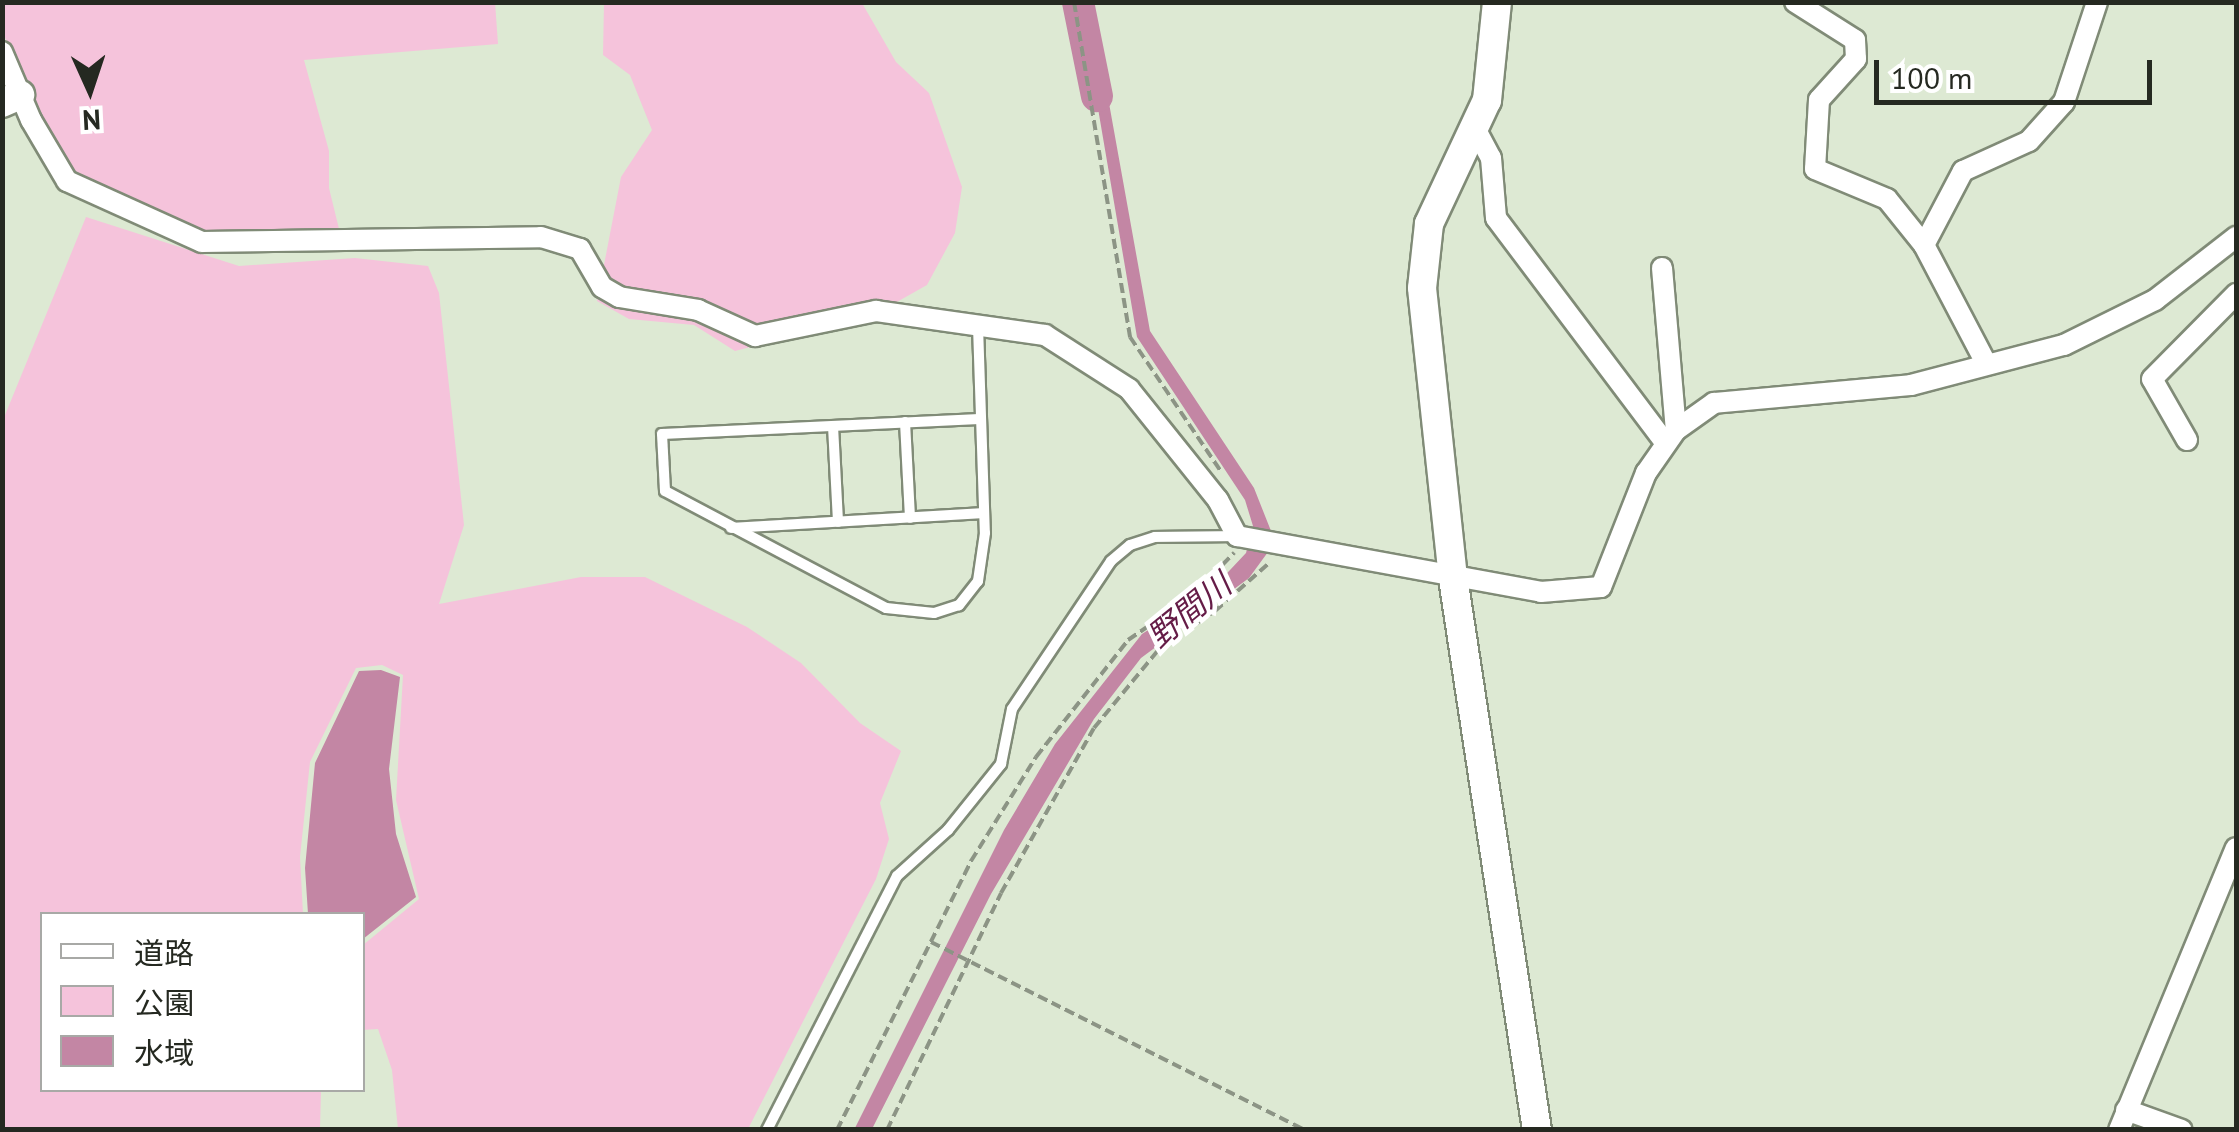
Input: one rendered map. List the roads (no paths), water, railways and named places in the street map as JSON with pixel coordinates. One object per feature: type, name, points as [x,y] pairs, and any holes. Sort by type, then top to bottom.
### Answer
[{"type":"street","points":[[1497,2],[1493,69],[1476,130],[1443,186],[1423,253],[1453,578],[1537,1130]]},
{"type":"street","points":[[1795,2],[1855,40],[1856,59],[1819,100],[1815,169],[1888,199],[1924,245],[1986,363]]},
{"type":"street","points":[[1924,245],[1962,170],[2029,141],[2064,102],[2097,2]]},
{"type":"street","points":[[2,52],[11,99],[57,168],[78,190],[202,242],[541,237],[580,249],[602,287],[619,298],[698,310],[755,336],[876,311],[978,321],[1045,335],[1129,390],[1218,500],[1238,536],[1542,592],[1601,586],[1624,519],[1671,436],[1714,403],[1911,385],[2106,329],[2236,238]]},
{"type":"street","points":[[1476,130],[1491,158],[1496,218],[1671,436]]},
{"type":"street","points":[[1662,268],[1671,436]]},
{"type":"street","points":[[2187,440],[2152,379],[2236,294]]},
{"type":"street","points":[[2182,1130],[2123,1120],[2236,848]]},
{"type":"lane","points":[[978,321],[984,513],[978,580],[959,604],[934,613],[886,608],[668,497],[662,434],[980,419]]},
{"type":"lane","points":[[905,422],[910,518]]},
{"type":"lane","points":[[833,426],[838,522]]},
{"type":"lane","points":[[730,528],[984,513]]},
{"type":"lane","points":[[767,1130],[897,876],[948,830],[1001,764],[1012,709],[1111,561],[1130,545],[1155,537],[1238,536]]},
{"type":"water","name":"野間川","points":[[1080,3],[1091,3],[1150,331],[1254,488],[1271,531],[1268,552],[1249,578],[1141,658],[1094,719],[991,894],[872,1129],[854,1130],[1004,830],[1055,744],[1142,634],[1214,587],[1246,553],[1253,526],[1245,500],[1137,337]]},
{"type":"water","points":[[381,670],[400,677],[389,769],[396,834],[416,897],[365,937],[365,912],[308,912],[305,868],[315,763],[359,671]]},
{"type":"waterway","name":"野間川","points":[[1078,2],[1097,96]]}]
